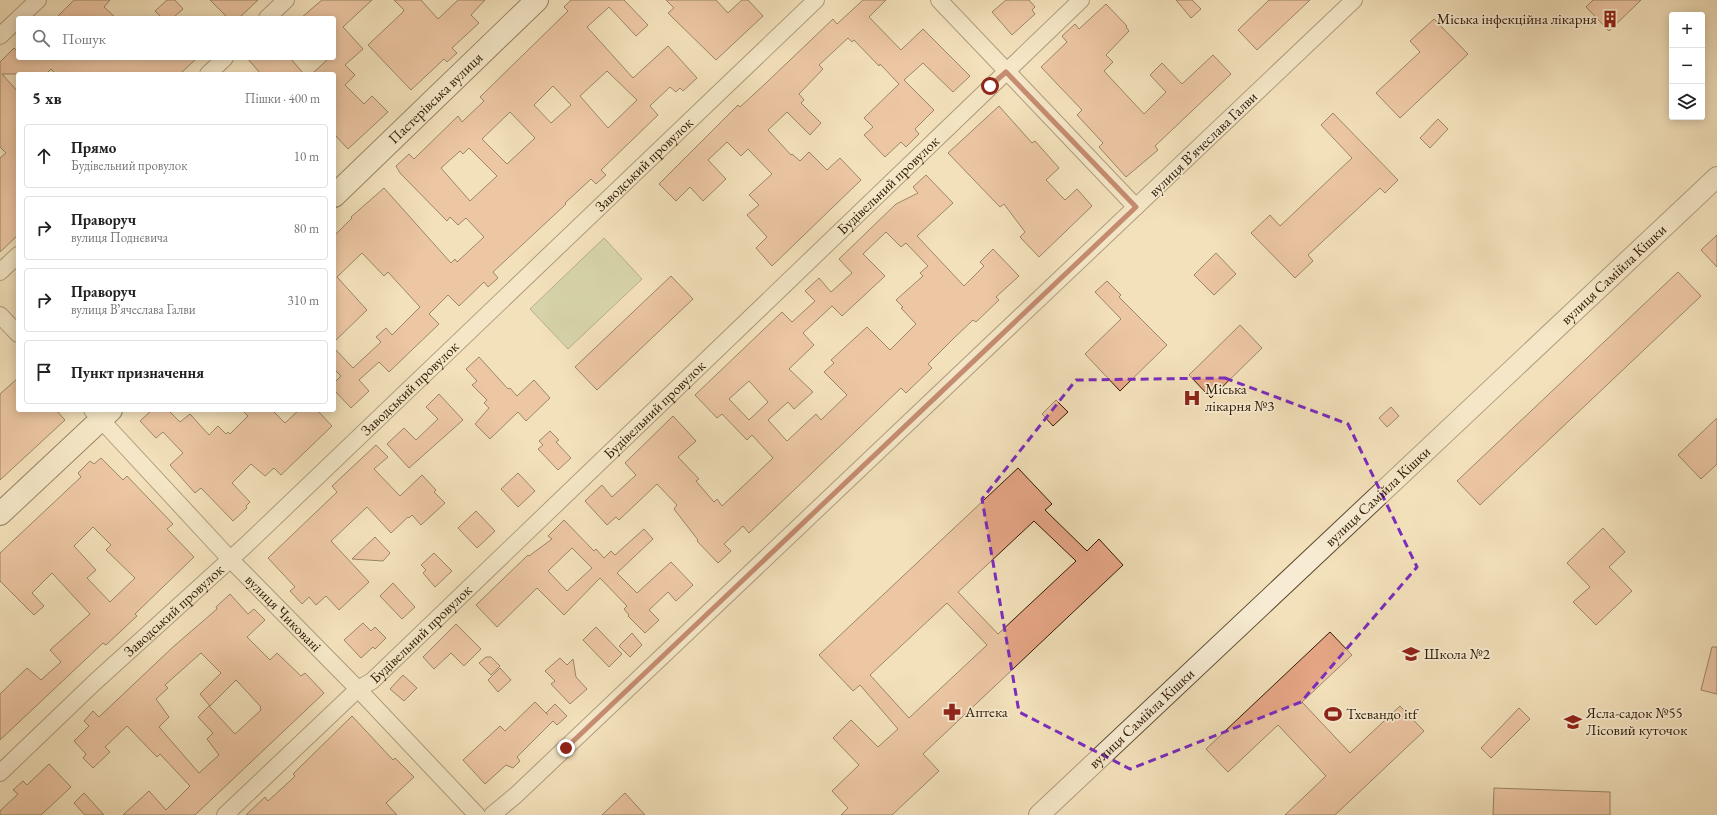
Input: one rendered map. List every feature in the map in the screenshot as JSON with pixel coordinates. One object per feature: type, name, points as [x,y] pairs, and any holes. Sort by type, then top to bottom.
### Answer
[{"type":"main road","name":"Пастерівська вулиця","points":[[336,194],[537,0]]},
{"type":"main road","points":[[0,514],[101,413]]},
{"type":"street","points":[[22,16],[38,0]]},
{"type":"street","points":[[269,16],[286,0]]},
{"type":"street","name":"Заводський провулок","points":[[0,774],[95,682],[230,559],[816,0]]},
{"type":"street","points":[[939,0],[1136,207]]},
{"type":"street","name":"Будівельний провулок","points":[[225,815],[358,689],[372,681],[1081,0]]},
{"type":"street","name":"вулиця Вʼячеслава Галви","points":[[492,815],[516,795],[1354,0]]},
{"type":"street","points":[[0,36],[16,22]]},
{"type":"street","points":[[210,72],[223,60]]},
{"type":"street","name":"вулиця Самійла Кішки","points":[[1039,815],[1717,177]]},
{"type":"street","points":[[0,272],[16,257]]},
{"type":"street","points":[[0,315],[16,332]]},
{"type":"street","name":"вулиця Чиковані","points":[[101,413],[230,559],[358,689],[477,815]]},
{"type":"highlighted area","points":[[1225,378],[1348,424],[1417,567],[1301,702],[1130,769],[1019,712],[982,499],[1076,380]]},
{"type":"green space","points":[[604,238],[642,279],[568,349],[530,309]]},
{"type":"building","points":[[74,0],[110,0],[104,7],[114,16],[58,16]]},
{"type":"building","points":[[167,0],[175,0],[183,9],[175,16],[160,16],[155,11]]},
{"type":"building","points":[[210,0],[258,0],[241,16],[226,16]]},
{"type":"building","points":[[322,0],[372,0],[343,27],[363,49],[345,65],[355,75],[345,85],[364,104],[372,96],[388,112],[348,149],[336,136],[336,72],[314,72],[327,60],[336,60],[336,16],[303,16]]},
{"type":"building","points":[[394,0],[421,0],[438,19],[458,0],[485,0],[471,15],[479,23],[452,48],[457,53],[447,62],[444,59],[411,90],[368,45],[404,10]]},
{"type":"building","points":[[571,0],[624,0],[648,25],[636,36],[609,7],[587,27],[633,78],[668,46],[697,78],[683,91],[680,88],[676,92],[670,87],[650,106],[658,115],[601,170],[606,175],[596,184],[591,179],[565,203],[566,204],[493,272],[498,278],[488,287],[484,282],[459,306],[448,295],[429,314],[439,324],[389,372],[379,362],[359,380],[369,391],[351,408],[336,392],[336,381],[341,376],[336,371],[336,350],[353,368],[381,342],[376,337],[386,328],[392,335],[420,307],[388,272],[384,276],[362,253],[337,277],[367,310],[336,340],[336,234],[352,218],[351,217],[384,188],[451,263],[455,259],[457,262],[484,237],[466,218],[458,225],[450,217],[447,221],[400,173],[396,166],[409,154],[414,159],[458,116],[462,122],[484,101],[480,97],[568,11],[564,7]],"holes":[[[607,71],[637,100],[608,128],[580,96]],[[553,86],[571,105],[551,123],[534,105]],[[510,112],[535,138],[507,164],[482,139]],[[469,148],[497,176],[470,201],[441,168],[460,151],[463,154]]]},
{"type":"building","points":[[666,0],[716,0],[728,13],[742,0],[748,0],[763,16],[716,60],[668,13],[674,8]]},
{"type":"building","points":[[863,0],[886,0],[869,17],[901,50],[923,29],[970,76],[953,92],[923,63],[904,80],[934,110],[915,129],[919,134],[906,147],[901,142],[885,157],[864,135],[873,127],[864,118],[899,84],[854,40],[852,42],[848,38],[819,65],[823,69],[799,94],[804,100],[801,103],[821,123],[810,135],[787,112],[768,130],[791,155],[792,154],[800,161],[809,152],[827,170],[840,158],[861,180],[772,266],[756,248],[767,237],[747,215],[759,205],[749,195],[772,174],[748,149],[741,156],[727,142],[708,160],[726,179],[703,201],[690,187],[676,201],[659,184],[738,105],[740,107],[833,19],[837,24]]},
{"type":"building","points":[[1006,0],[1029,0],[1035,7],[1032,10],[1035,14],[1012,35],[992,12]]},
{"type":"building","points":[[1176,0],[1192,0],[1201,9],[1191,18]]},
{"type":"building","points":[[1269,0],[1310,0],[1257,50],[1238,30]]},
{"type":"building","name":"Міська інфекційна лікарня","points":[[1593,0],[1641,0],[1609,31],[1586,7]]},
{"type":"building","points":[[1106,4],[1127,26],[1126,27],[1129,31],[1106,55],[1113,62],[1104,71],[1144,114],[1166,92],[1150,75],[1162,63],[1182,84],[1213,55],[1231,74],[1155,146],[1158,150],[1126,177],[1099,147],[1103,143],[1077,115],[1082,110],[1041,67],[1067,42],[1062,36],[1075,24],[1079,29]]},
{"type":"building","points":[[1434,19],[1468,54],[1400,118],[1376,93],[1420,52],[1410,41]]},
{"type":"building","points":[[14,48],[16,50],[16,60],[195,60],[182,72],[54,72],[51,69],[48,72],[16,72],[16,74],[2,74],[16,90],[16,237],[0,252],[0,158],[6,153],[0,147],[0,62]]},
{"type":"building","points":[[249,60],[292,60],[302,72],[259,72]]},
{"type":"building","points":[[999,106],[1032,143],[1035,141],[1059,168],[1046,180],[1065,200],[1077,189],[1092,206],[1039,257],[1020,237],[1025,232],[1004,204],[1000,207],[948,153]]},
{"type":"building","points":[[1333,113],[1398,180],[1385,193],[1380,188],[1308,255],[1313,261],[1295,278],[1251,233],[1270,215],[1280,226],[1352,158],[1321,125]]},
{"type":"building","points":[[1438,119],[1448,129],[1430,148],[1420,138]]},
{"type":"building","points":[[926,175],[953,203],[917,236],[964,286],[984,266],[980,262],[993,249],[1019,276],[996,297],[999,300],[976,322],[973,320],[928,364],[932,368],[906,393],[901,388],[749,533],[743,526],[724,544],[731,551],[718,563],[697,541],[698,540],[674,509],[677,505],[657,484],[619,520],[616,517],[607,525],[585,501],[602,485],[612,497],[636,475],[625,463],[673,416],[696,441],[678,457],[699,479],[696,481],[714,502],[717,499],[722,506],[773,458],[752,435],[747,440],[722,414],[717,418],[695,395],[782,312],[792,322],[815,301],[805,291],[819,278],[831,292],[852,273],[839,259],[896,204],[918,193],[913,187]],"holes":[[[886,232],[901,247],[906,243],[928,266],[920,273],[923,276],[896,300],[903,307],[901,308],[916,324],[890,350],[867,327],[831,360],[834,363],[824,372],[847,395],[821,420],[816,414],[787,441],[768,420],[788,402],[794,409],[813,392],[789,369],[814,345],[803,333],[832,306],[842,316],[885,276],[863,254]],[[749,381],[768,402],[749,420],[729,399]]]},
{"type":"building","points":[[1717,235],[1717,267],[1701,250]]},
{"type":"building","points":[[1216,253],[1236,274],[1214,295],[1194,275]]},
{"type":"building","points":[[1678,272],[1701,296],[1480,505],[1457,481]]},
{"type":"building","points":[[671,276],[693,299],[597,390],[575,367]]},
{"type":"building","points":[[1107,281],[1121,295],[1119,297],[1167,345],[1120,391],[1085,354],[1121,319],[1095,292]]},
{"type":"building","points":[[1240,325],[1262,348],[1211,398],[1189,375]]},
{"type":"building","points":[[479,357],[508,389],[510,388],[517,396],[534,380],[550,398],[526,421],[518,412],[490,439],[475,424],[489,408],[484,403],[487,400],[472,385],[477,381],[466,369]]},
{"type":"building","points":[[16,380],[16,412],[58,412],[65,420],[0,480],[0,394]]},
{"type":"building","points":[[439,394],[463,420],[409,468],[387,444],[404,428],[416,440],[438,419],[426,407]]},
{"type":"building","points":[[1056,400],[1068,412],[1053,426],[1042,414]]},
{"type":"building","points":[[1391,407],[1399,416],[1387,427],[1379,418]]},
{"type":"building","points":[[150,412],[170,412],[180,422],[190,414],[209,435],[218,426],[226,434],[228,432],[230,434],[248,416],[244,412],[274,412],[285,423],[297,412],[319,412],[332,426],[281,475],[274,468],[265,476],[251,464],[232,483],[250,502],[246,506],[247,508],[233,521],[201,488],[195,493],[170,465],[183,453],[163,432],[156,438],[140,421]]},
{"type":"building","points":[[1717,418],[1717,464],[1701,479],[1678,455]]},
{"type":"building","points":[[550,431],[559,440],[556,442],[571,458],[558,470],[538,449],[543,445],[539,441]]},
{"type":"building","points":[[376,445],[388,457],[374,469],[400,496],[422,475],[436,490],[434,492],[445,503],[421,525],[412,515],[391,533],[367,507],[331,541],[369,582],[339,610],[326,596],[316,605],[309,597],[302,604],[290,591],[295,587],[268,558],[337,492],[332,486]]},
{"type":"building","points":[[101,458],[123,480],[127,476],[173,524],[167,529],[194,557],[135,614],[137,616],[106,645],[103,643],[0,740],[0,694],[27,668],[41,680],[61,662],[50,650],[90,614],[52,573],[32,593],[44,606],[34,615],[0,581],[0,553],[81,477],[78,473],[90,461],[94,464]],"holes":[[[93,527],[111,545],[106,550],[135,578],[110,602],[87,578],[96,570],[74,546]]]},
{"type":"building","points":[[1018,468],[1052,504],[1045,510],[1087,551],[1099,539],[1123,565],[923,754],[939,771],[892,815],[841,815],[848,808],[832,791],[859,765],[833,738],[851,720],[878,747],[898,729],[860,685],[853,691],[819,655]],"holes":[[[1034,521],[1076,561],[998,634],[958,592]],[[947,603],[987,645],[909,718],[870,675]]]},
{"type":"building","points":[[518,473],[535,491],[518,507],[501,489]]},
{"type":"building","points":[[476,511],[495,531],[477,548],[458,528]]},
{"type":"building","points":[[564,520],[594,551],[596,549],[604,558],[611,551],[615,555],[644,529],[653,539],[617,573],[637,593],[671,562],[693,585],[676,601],[668,592],[649,610],[659,620],[645,633],[628,616],[629,615],[624,609],[627,606],[600,578],[564,615],[537,588],[497,627],[476,605],[528,555],[529,556],[552,539],[548,536]],"holes":[[[572,548],[592,568],[567,591],[548,571]]]},
{"type":"building","points":[[1603,528],[1625,552],[1609,567],[1632,591],[1596,625],[1573,602],[1590,587],[1567,563]]},
{"type":"building","points":[[375,537],[390,553],[383,561],[352,559]]},
{"type":"building","points":[[434,553],[452,571],[435,587],[423,573],[426,570],[421,565]]},
{"type":"building","points":[[393,583],[415,607],[402,619],[380,596]]},
{"type":"building","points":[[230,594],[248,614],[254,609],[265,620],[247,637],[270,660],[277,653],[301,676],[305,673],[324,693],[195,815],[123,815],[149,791],[166,810],[190,786],[160,754],[157,757],[127,726],[105,747],[110,752],[93,768],[83,758],[86,754],[74,741],[89,726],[84,721],[93,711],[99,717],[173,647],[217,609],[216,607]],"holes":[[[201,653],[221,673],[200,694],[210,706],[236,680],[261,707],[261,710],[235,734],[209,706],[198,717],[213,733],[207,739],[219,755],[199,773],[159,727],[169,717],[156,699],[168,688],[165,685]]]},
{"type":"building","points":[[363,623],[371,631],[375,627],[386,638],[375,649],[373,647],[361,658],[344,640]]},
{"type":"building","points":[[456,624],[481,649],[464,666],[451,653],[434,669],[423,657]]},
{"type":"building","points":[[596,627],[622,654],[609,667],[583,640]]},
{"type":"building","points":[[1330,632],[1352,655],[1302,702],[1350,753],[1400,706],[1424,731],[1335,815],[1285,815],[1326,776],[1278,725],[1228,772],[1206,749]]},
{"type":"building","points":[[632,633],[642,645],[630,657],[619,646]]},
{"type":"building","points":[[1712,647],[1717,647],[1717,694],[1701,690]]},
{"type":"building","points":[[486,657],[491,657],[500,666],[491,675],[479,663]]},
{"type":"building","points":[[560,658],[567,665],[573,659],[576,677],[587,689],[570,704],[551,684],[555,681],[545,671]]},
{"type":"building","points":[[500,668],[511,680],[498,692],[488,680]]},
{"type":"building","points":[[403,675],[417,688],[404,701],[390,689]]},
{"type":"building","points":[[535,702],[546,713],[555,704],[567,716],[557,725],[553,721],[517,757],[520,761],[513,768],[506,765],[485,784],[463,760],[500,726],[505,731]]},
{"type":"building","points":[[1519,708],[1530,719],[1491,758],[1481,748]]},
{"type":"building","points":[[352,716],[393,760],[395,758],[414,777],[386,803],[397,815],[246,815],[265,797],[268,801],[292,779],[295,776],[293,774]]},
{"type":"building","points":[[49,764],[71,787],[41,815],[0,815],[0,811],[18,794],[13,790],[23,781],[27,785]]},
{"type":"building","points":[[1494,788],[1610,792],[1610,815],[1493,815]]},
{"type":"building","points":[[84,793],[104,815],[85,815],[74,803]]},
{"type":"building","points":[[625,793],[645,815],[602,815]]},
{"type":"place","name":"Міська інфекційна лікарня","points":[[1610,19]]},
{"type":"place","name":"Міська лікарня №3","points":[[1192,398]]},
{"type":"place","name":"Школа №2","points":[[1411,654]]},
{"type":"place","name":"Аптека","points":[[952,712]]},
{"type":"place","name":"Тхевандо itf","points":[[1333,714]]},
{"type":"place","name":"Ясла-садок №55 Лісовий куточок","points":[[1573,722]]},
{"type":"route","points":[[566,748],[1136,207],[1006,72],[990,86]]}]
